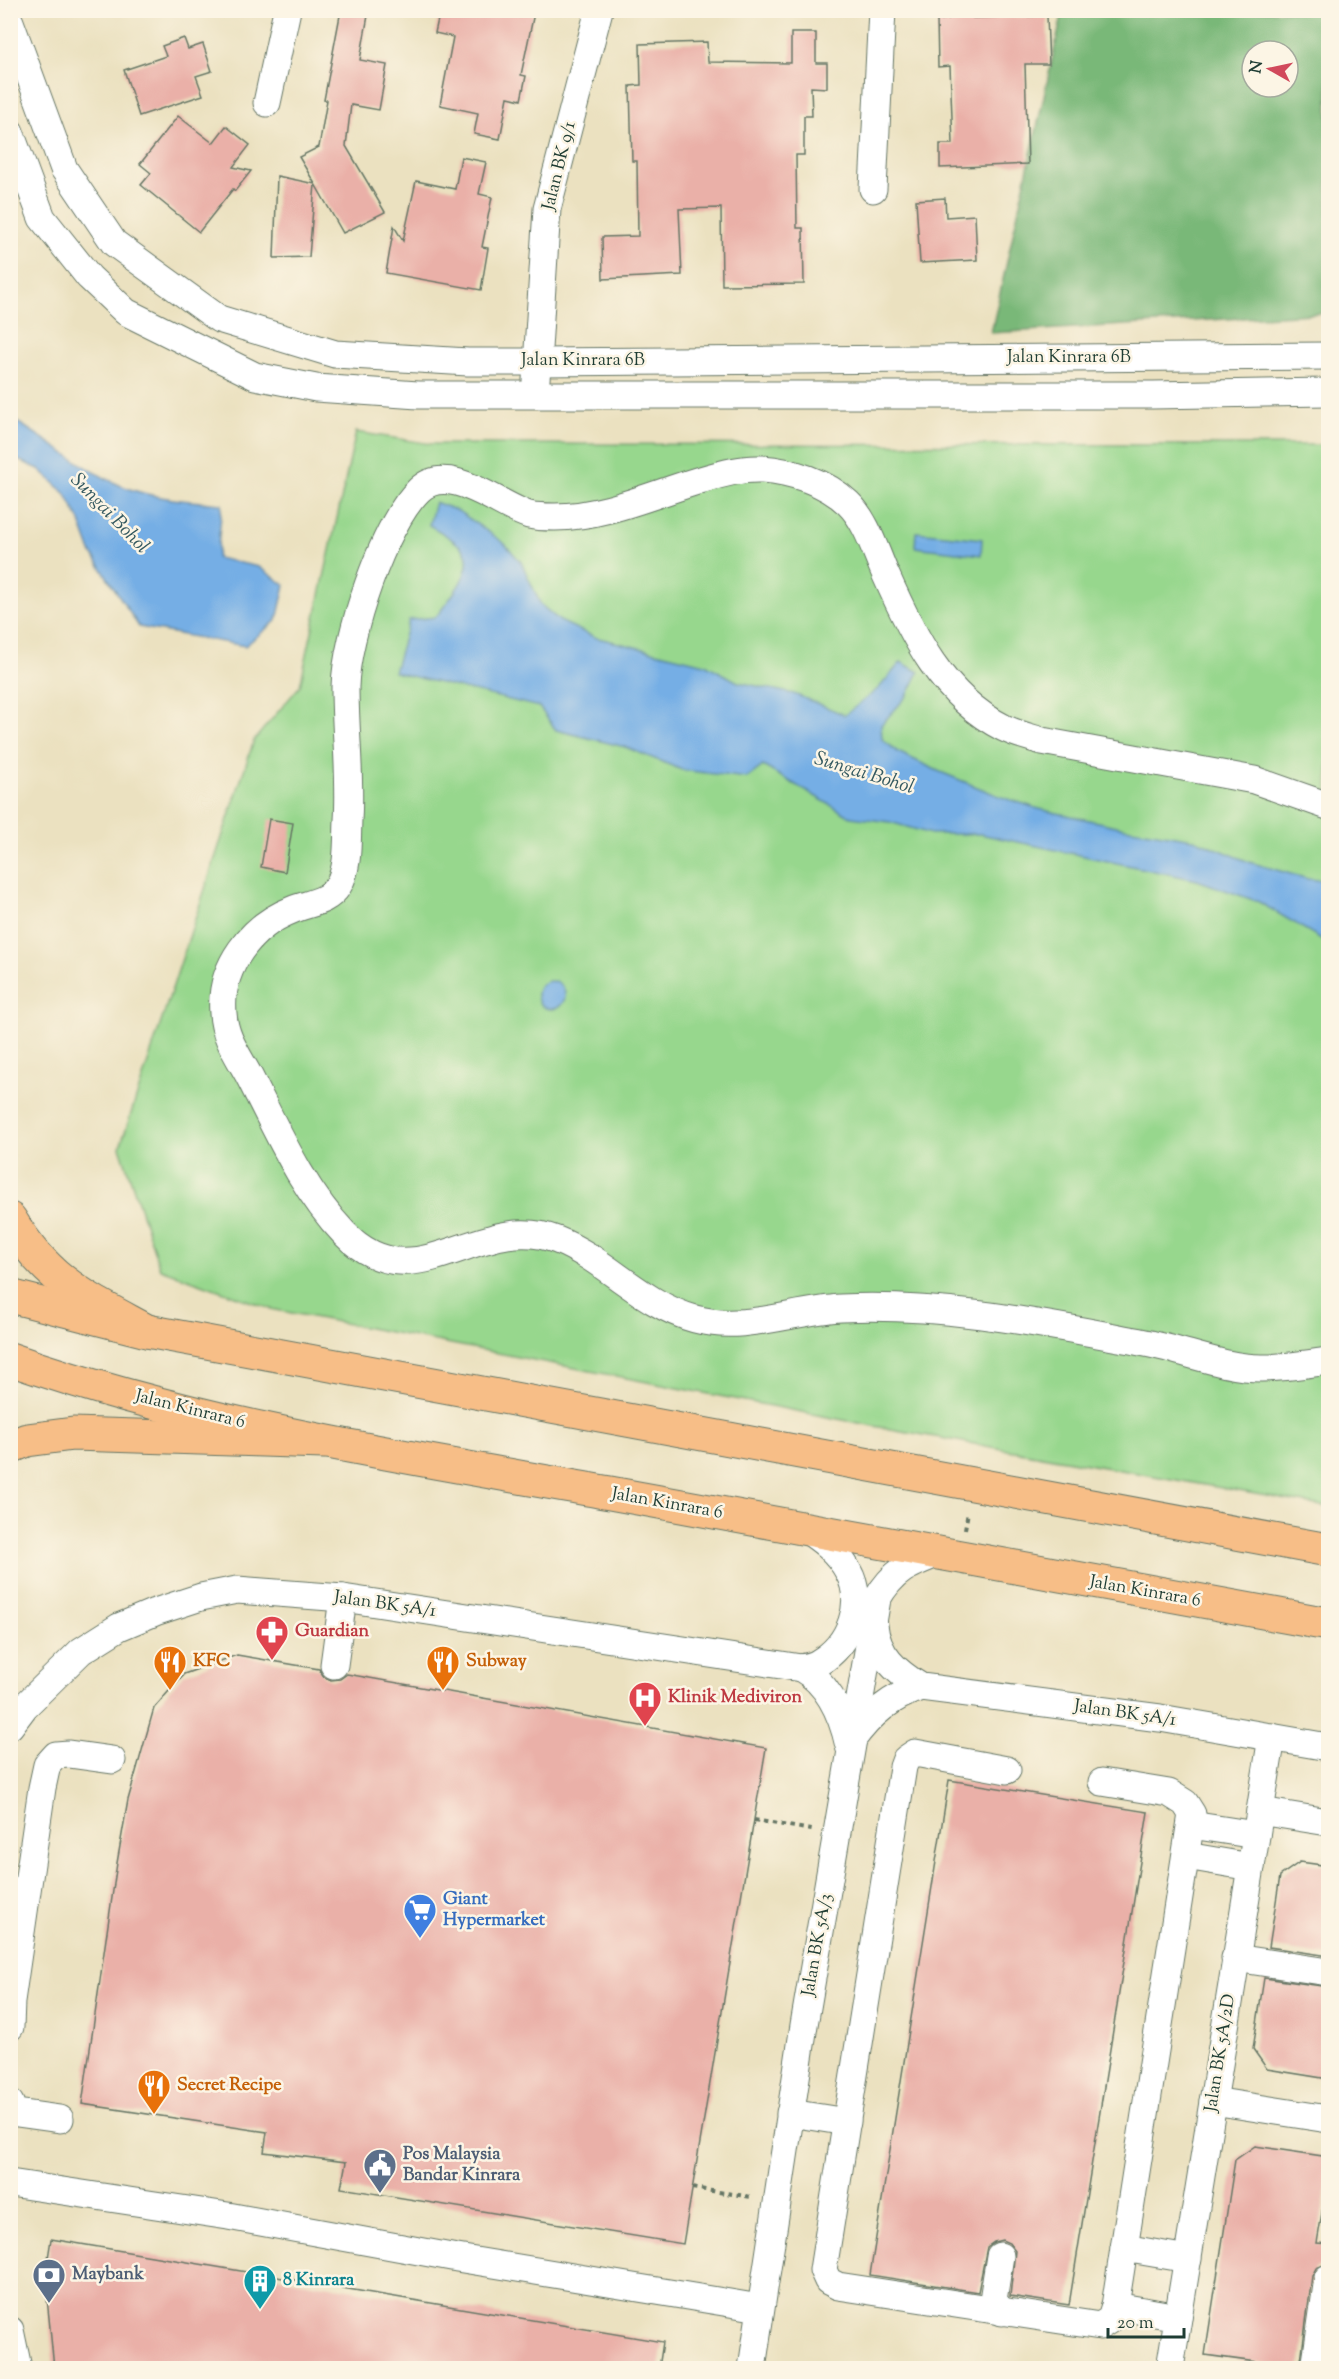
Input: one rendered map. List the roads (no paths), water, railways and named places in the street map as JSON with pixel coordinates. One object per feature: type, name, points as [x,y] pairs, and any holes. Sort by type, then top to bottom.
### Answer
[{"type":"main road","points":[[10,1219],[24,1242],[41,1263],[72,1290],[147,1331]]},
{"type":"main road","points":[[10,1296],[147,1331],[1329,1550]]},
{"type":"main road","name":"Jalan Kinrara 6","points":[[10,1359],[69,1379],[146,1400],[324,1442],[1329,1624]]},
{"type":"main road","points":[[10,1447],[27,1440],[73,1434],[324,1442]]},
{"type":"street","points":[[267,103],[287,10]]},
{"type":"street","name":"Jalan BK 9/1","points":[[535,396],[538,324],[548,209],[599,10]]},
{"type":"street","points":[[873,189],[882,10]]},
{"type":"street","name":"Jalan Kinrara 6B","points":[[10,22],[64,169],[114,243],[219,319],[335,354],[468,362],[1329,356]]},
{"type":"street","name":"Jalan Kinrara 6B","points":[[10,132],[42,218],[89,278],[126,312],[255,376],[316,388],[418,395],[1153,395],[1329,392]]},
{"type":"street","points":[[1329,806],[1254,780],[1042,741],[1008,730],[976,711],[957,695],[918,642],[852,506],[829,489],[802,477],[763,469],[734,471],[589,514],[560,518],[524,513],[472,486],[435,481],[422,486],[389,533],[371,576],[357,624],[345,682],[349,801],[346,860],[342,881],[331,895],[272,920],[251,938],[237,953],[226,980],[222,1004],[223,1021],[231,1046],[278,1135],[305,1179],[347,1236],[363,1249],[397,1264],[420,1261],[510,1234],[533,1233],[556,1239],[575,1249],[650,1300],[698,1320],[724,1323],[745,1322],[791,1317],[838,1308],[906,1309],[1061,1328],[1166,1348],[1231,1365],[1260,1368],[1329,1361]]},
{"type":"street","points":[[801,1668],[818,1664],[835,1650],[846,1636],[853,1621],[856,1602],[849,1571],[825,1542],[804,1528]]},
{"type":"street","name":"Jalan BK 5A/3","points":[[752,2368],[790,2112],[877,1599],[895,1574],[909,1565],[948,1556]]},
{"type":"street","name":"Jalan BK 5A/1","points":[[10,1726],[26,1706],[81,1651],[119,1627],[154,1612],[201,1597],[237,1590],[343,1598],[801,1668]]},
{"type":"street","points":[[334,1665],[343,1598]]},
{"type":"street","name":"Jalan BK 5A/1","points":[[873,1618],[877,1642],[887,1661],[901,1675],[921,1687],[1160,1718],[1329,1747]]},
{"type":"street","points":[[801,1668],[822,1684],[840,1715],[851,1746]]},
{"type":"street","points":[[851,1746],[878,1709],[899,1696],[921,1687]]},
{"type":"street","name":"Jalan BK 5A/2D","points":[[1170,2368],[1272,1737]]},
{"type":"street","points":[[10,2027],[10,2001],[47,1765],[56,1755],[69,1754],[112,1760]]},
{"type":"street","points":[[1007,1770],[915,1754],[906,1759],[903,1767],[823,2270],[828,2281],[838,2286],[1100,2326],[1111,2319],[1115,2306],[1192,1814],[1185,1803],[1169,1793],[1102,1782]]},
{"type":"street","points":[[1191,1825],[1329,1822]]},
{"type":"street","points":[[1186,1856],[1251,1867]]},
{"type":"street","points":[[1235,1958],[1329,1972]]},
{"type":"street","points":[[1214,2101],[1329,2119]]},
{"type":"street","points":[[10,2103],[17,2113],[60,2119]]},
{"type":"street","points":[[790,2112],[847,2122]]},
{"type":"street","points":[[10,2182],[228,2216],[456,2258],[760,2308]]},
{"type":"street","points":[[1125,2248],[1188,2259]]},
{"type":"street","points":[[1000,2256],[993,2300],[1002,2312]]},
{"type":"street","points":[[1315,2368],[1329,2278]]},
{"type":"street","points":[[1115,2306],[1178,2317]]},
{"type":"street","points":[[10,2330],[18,2368]]},
{"type":"water","name":"Sungai Bohol","points":[[10,418],[122,486],[164,498],[222,504],[217,558],[259,567],[285,585],[277,620],[245,646],[139,627],[91,552],[79,519],[65,493],[39,469],[11,457]]},
{"type":"water","name":"Sungai Bohol","points":[[435,502],[458,511],[504,543],[521,562],[541,605],[560,621],[594,637],[705,664],[738,682],[794,694],[845,715],[879,688],[901,662],[919,672],[907,696],[881,725],[882,739],[898,752],[999,796],[1039,809],[1125,828],[1194,839],[1249,862],[1308,879],[1328,881],[1328,943],[1259,902],[1197,880],[980,834],[931,834],[890,822],[851,817],[763,766],[747,778],[682,770],[625,747],[556,730],[539,707],[394,672],[409,620],[436,617],[460,584],[467,565],[467,556],[463,549],[429,525]]},
{"type":"water","points":[[916,532],[982,539],[981,555],[915,547]]},
{"type":"water","points":[[551,981],[561,985],[565,995],[561,1005],[551,1009],[541,1005],[537,995],[541,985]]},
{"type":"place","name":"Guardian","points":[[272,1661]]},
{"type":"place","name":"KFC","points":[[170,1691]]},
{"type":"place","name":"Subway","points":[[443,1691]]},
{"type":"place","name":"Klinik Mediviron","points":[[645,1727]]},
{"type":"place","name":"Giant Hypermarket","points":[[420,1939]]},
{"type":"place","name":"Secret Recipe","points":[[154,2115]]},
{"type":"place","name":"Pos Malaysia Bandar Kinrara","points":[[380,2194]]},
{"type":"place","name":"Maybank","points":[[49,2304]]},
{"type":"place","name":"8 Kinrara","points":[[260,2310]]}]
